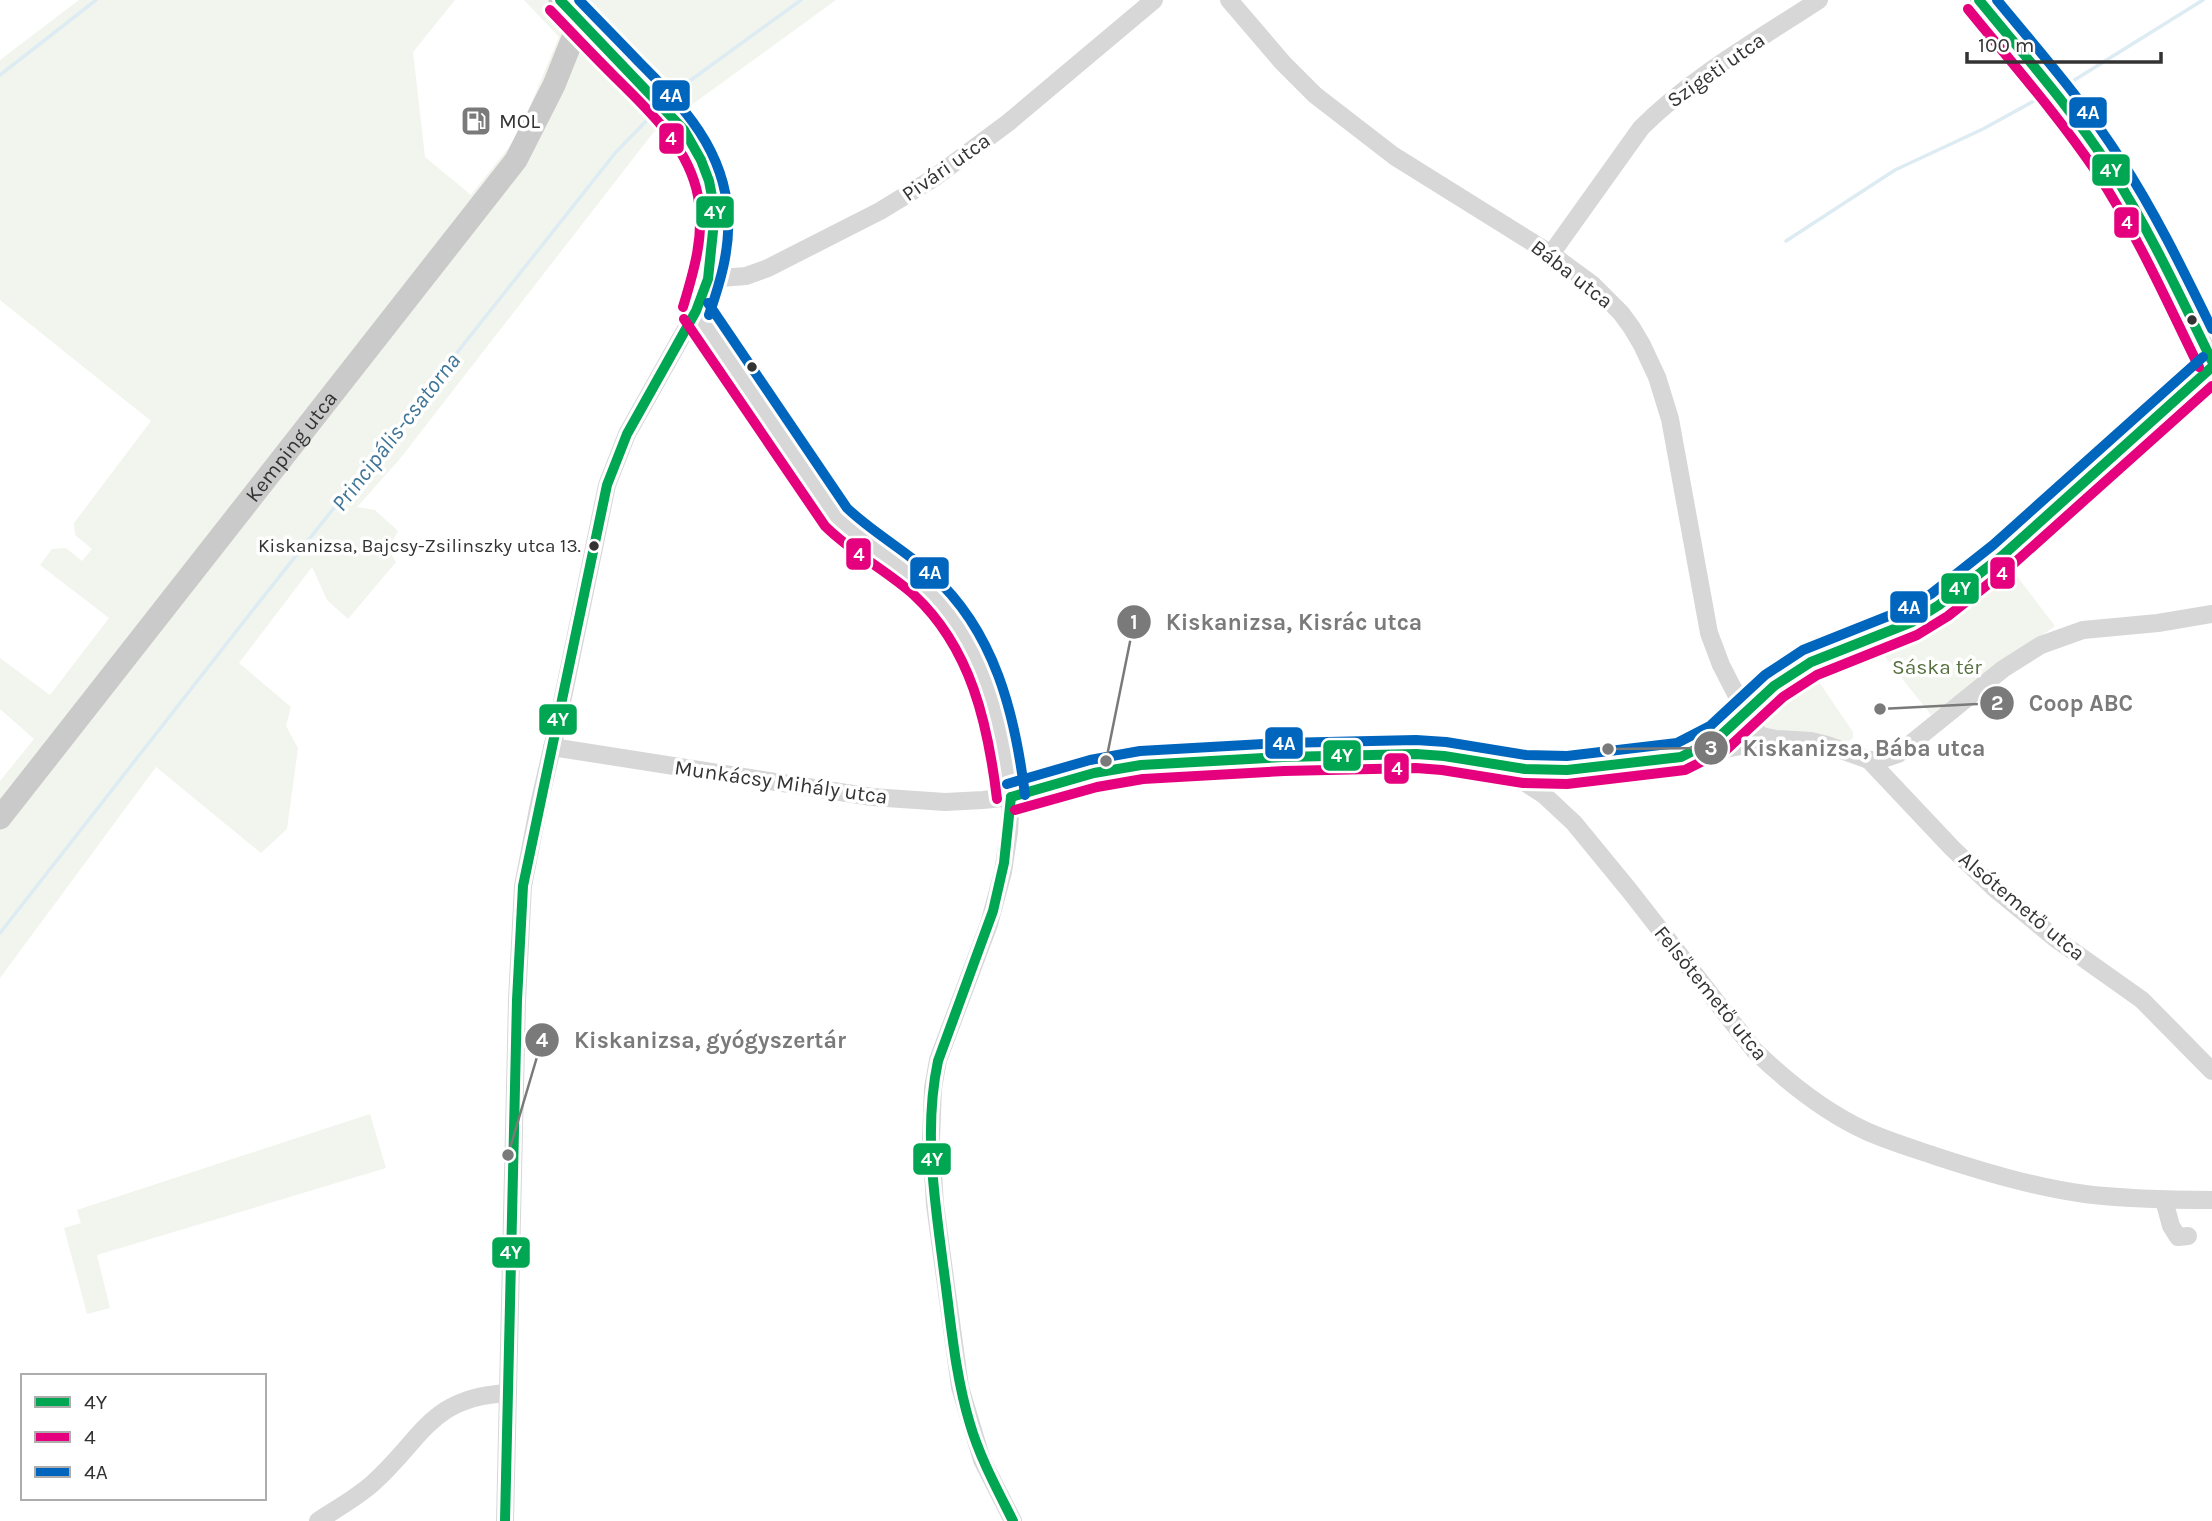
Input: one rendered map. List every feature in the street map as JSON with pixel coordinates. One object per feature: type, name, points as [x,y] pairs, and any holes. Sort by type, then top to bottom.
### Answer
[{"type":"main road","points":[[560,0],[580,20]]},
{"type":"main road","name":"Kemping utca","points":[[0,818],[516,160],[564,62],[580,20]]},
{"type":"street","name":"Pivári utca","points":[[708,279],[746,276],[768,268],[910,194],[1009,122],[1154,0]]},
{"type":"street","name":"Bába utca","points":[[1229,0],[1296,77],[1340,115],[1394,156],[1551,254],[1593,285],[1621,313],[1642,345],[1657,377],[1670,419],[1709,633],[1721,666],[1755,731],[1762,736],[1776,739]]},
{"type":"street","name":"Szigeti utca","points":[[1551,254],[1641,128],[1695,81],[1819,0]]},
{"type":"street","points":[[1979,0],[2072,114],[2109,167],[2154,244],[2212,361]]},
{"type":"street","points":[[505,1521],[517,1000],[523,886],[607,485],[627,433],[696,311],[708,279],[714,235],[713,197],[693,144],[675,118],[580,20]]},
{"type":"street","points":[[696,311],[836,517],[859,538],[922,583],[958,623],[980,666],[991,697],[1006,758],[1011,797],[1009,832],[1003,872],[989,924],[934,1076],[930,1140],[935,1205],[960,1387],[982,1460],[1013,1521]]},
{"type":"street","points":[[1681,757],[1718,738],[1774,686],[1811,662],[1901,627],[1939,605],[2002,556],[2212,367]]},
{"type":"street","points":[[1870,760],[1898,754],[2003,669],[2041,645],[2083,630],[2158,623],[2212,614]]},
{"type":"street","name":"Munkácsy Mihály utca","points":[[552,747],[872,797],[962,802],[1011,797],[1094,773],[1141,765],[1283,757],[1405,754],[1567,770],[1681,757],[1776,739],[1811,741],[1870,760]]},
{"type":"street","name":"Alsótemető utca","points":[[1870,760],[1952,848],[1994,888],[2056,939],[2142,1000],[2212,1071]]},
{"type":"street","name":"Felsőtemető utca","points":[[1498,765],[1544,795],[1574,823],[1754,1050],[1778,1073],[1864,1130],[1895,1143],[2047,1188],[2164,1200],[2212,1200]]},
{"type":"street","points":[[2164,1200],[2172,1231],[2178,1237],[2188,1236]]},
{"type":"street","points":[[318,1521],[372,1484],[416,1435],[442,1412],[468,1399],[508,1393]]},
{"type":"green space","points":[[79,0],[455,0],[413,52],[425,157],[471,195],[517,137],[559,37],[524,0],[836,0],[653,133],[399,460],[357,507],[375,510],[398,531],[388,549],[396,562],[348,619],[327,600],[312,567],[239,663],[291,707],[286,726],[298,748],[287,829],[261,853],[156,767],[0,978],[0,781],[34,739],[0,709],[0,658],[50,695],[109,618],[40,565],[52,549],[66,548],[82,561],[92,549],[75,535],[74,523],[151,421],[0,300],[0,60]]},
{"type":"green space","name":"Sáska tér","points":[[2013,571],[2055,626],[1931,715],[1881,652],[1936,629]]},
{"type":"green space","name":"Sáska tér","points":[[1812,677],[1817,679],[1853,732],[1853,738],[1846,743],[1778,733],[1763,727],[1756,716],[1757,711],[1786,690]]},
{"type":"green space","points":[[370,1114],[386,1168],[97,1255],[110,1308],[87,1314],[64,1228],[81,1223],[77,1210]]},
{"type":"waterway","points":[[0,75],[96,0]]},
{"type":"waterway","name":"Principális-csatorna","points":[[666,101],[801,0]]},
{"type":"waterway","points":[[2068,84],[2203,0]]},
{"type":"waterway","points":[[1786,241],[1895,170],[1983,129],[2043,96]]},
{"type":"waterway","name":"Principális-csatorna","points":[[0,933],[616,152],[658,109]]},
{"type":"transit line","name":"4Y","points":[[505,1521],[517,1000],[523,886],[607,485],[627,434],[696,311],[708,279],[715,212],[709,181],[684,130],[560,0]]},
{"type":"transit line","name":"4A","points":[[579,0],[686,113],[699,131],[719,170],[728,216],[727,241],[720,279],[709,315]]},
{"type":"transit line","name":"4Y","points":[[1979,0],[2063,103],[2110,168],[2151,239],[2212,361]]},
{"type":"transit line","name":"4A","points":[[1997,0],[2046,58],[2121,160],[2158,222],[2212,329]]},
{"type":"transit line","name":"4","points":[[1968,9],[2051,110],[2112,196],[2199,367]]},
{"type":"transit line","name":"4","points":[[550,10],[653,115],[685,160],[698,196],[700,224],[694,266],[683,307]]},
{"type":"transit line","name":"4A","points":[[708,303],[847,508],[931,574],[971,621],[986,648],[1008,705],[1025,795]]},
{"type":"transit line","name":"4","points":[[684,319],[825,526],[846,545],[914,595],[934,616],[950,639],[974,689],[982,715],[997,799]]},
{"type":"transit line","name":"4A","points":[[1007,784],[1090,760],[1140,751],[1282,743],[1416,740],[1526,755],[1567,756],[1677,743],[1710,726],[1765,675],[1803,650],[1906,609],[1931,594],[1993,545],[2203,357]]},
{"type":"transit line","name":"4Y","points":[[1011,797],[1094,773],[1141,765],[1283,757],[1416,754],[1525,769],[1567,770],[1681,757],[1718,738],[1774,686],[1811,662],[1912,622],[1939,605],[2002,556],[2212,367]]},
{"type":"transit line","name":"4","points":[[1015,810],[1097,787],[1143,779],[1284,771],[1416,768],[1523,783],[1567,784],[1685,770],[1727,749],[1783,697],[1817,675],[1917,635],[1948,616],[2011,566],[2212,386]]},
{"type":"transit line","name":"4Y","points":[[1011,797],[1004,863],[993,911],[938,1061],[931,1114],[931,1140],[937,1219],[961,1387],[979,1449],[1013,1521]]},
{"type":"place","name":"MOL","points":[[476,121]]},
{"type":"place","name":"Kiskanizsa, Bajcsy-Zsilinszky utca 13.","points":[[594,546]]},
{"type":"place","name":"Coop ABC","points":[[1880,709]]},
{"type":"place","name":"Kiskanizsa, Bába utca","points":[[1608,749]]},
{"type":"place","name":"Kiskanizsa, Kisrác utca","points":[[1106,761]]},
{"type":"place","name":"Kiskanizsa, gyógyszertár","points":[[508,1155]]}]
